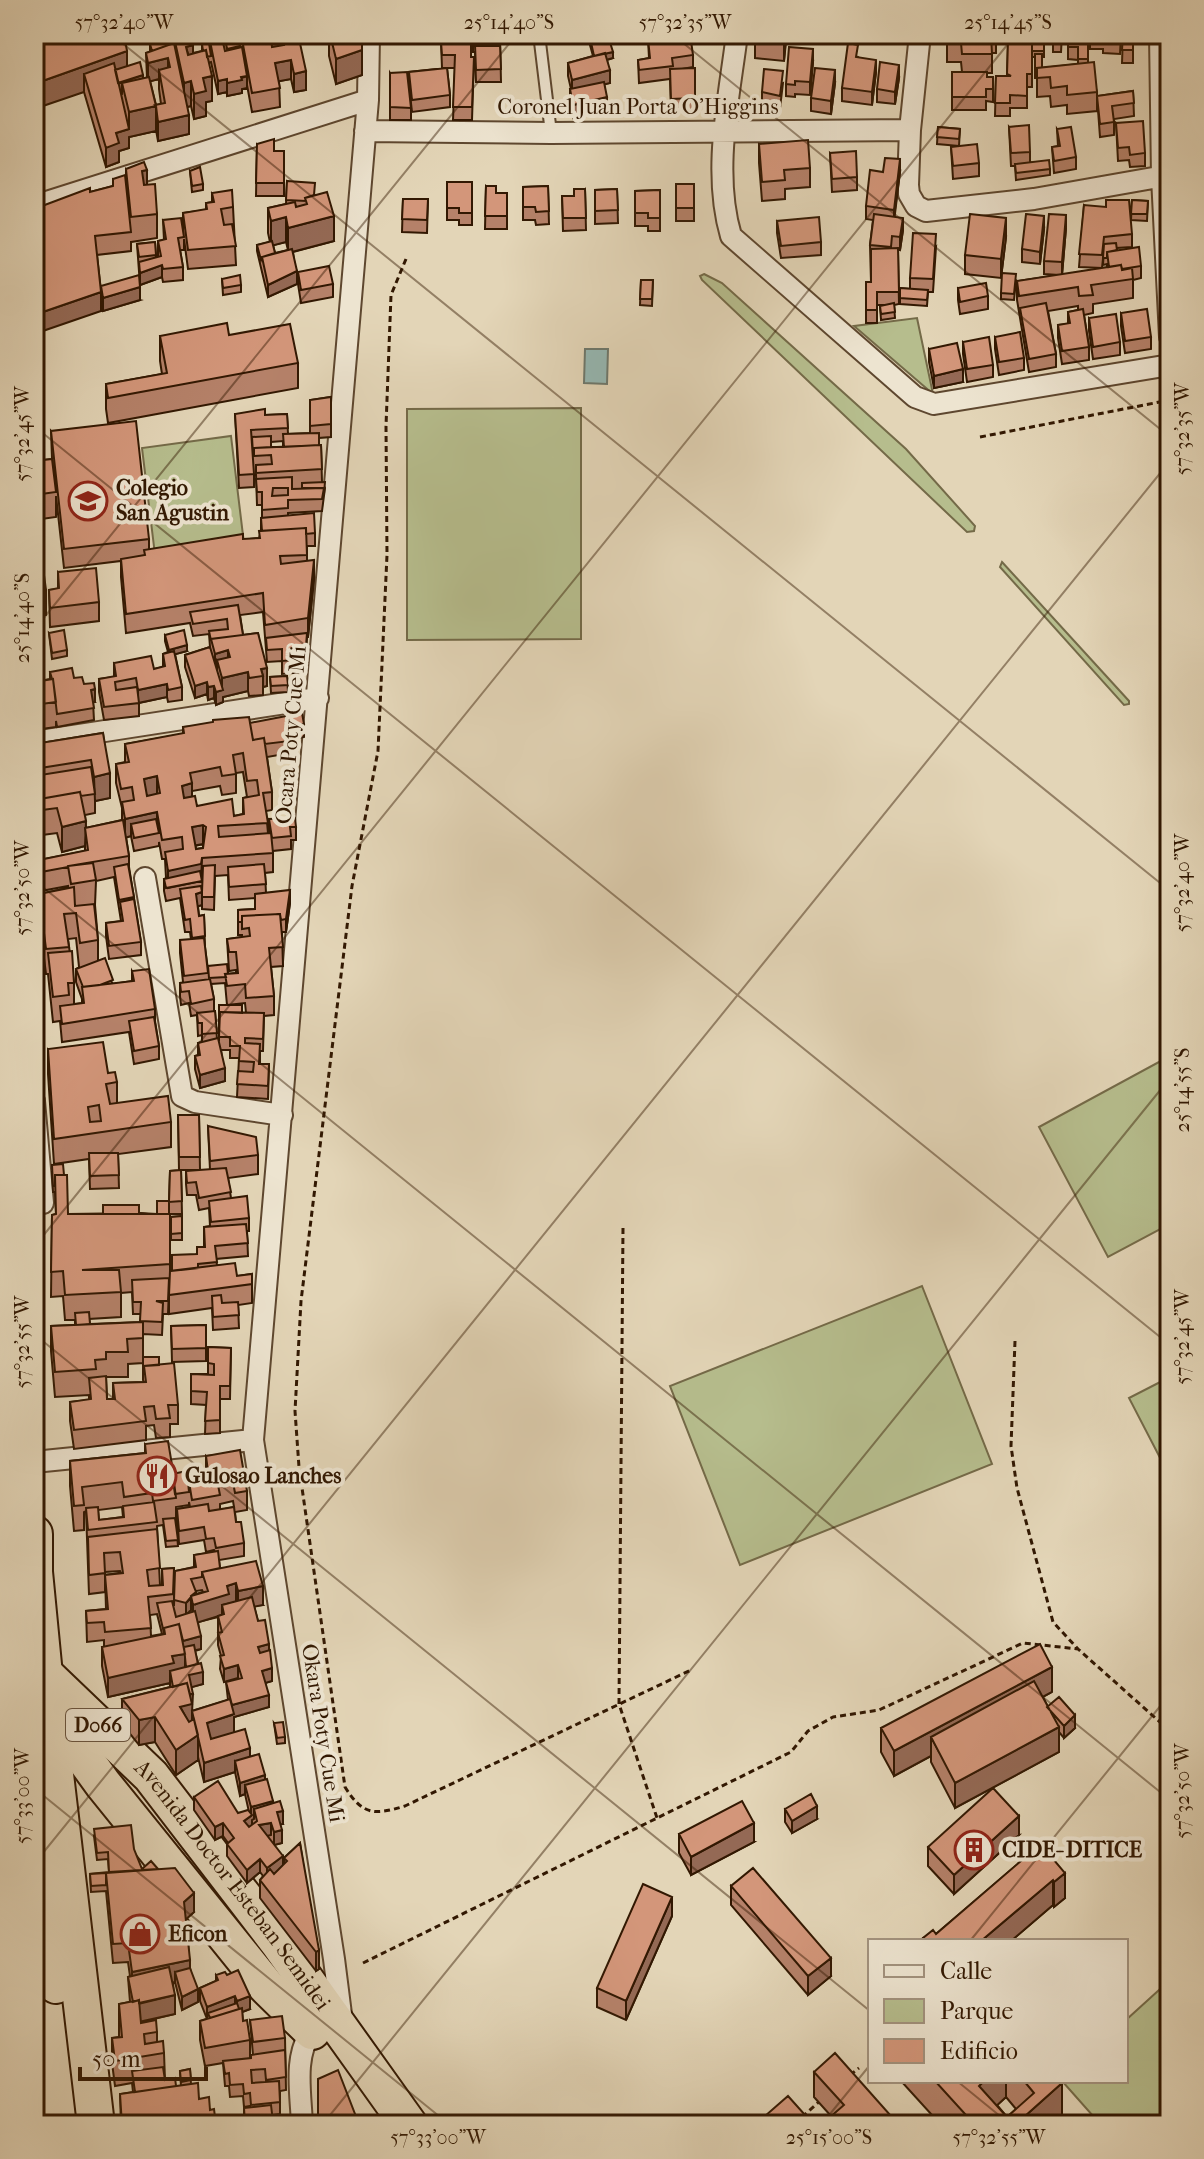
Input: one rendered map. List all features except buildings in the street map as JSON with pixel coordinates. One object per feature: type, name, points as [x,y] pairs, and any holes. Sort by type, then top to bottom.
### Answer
[{"type":"highway","points":[[34,1534],[47,1818],[75,2125]]},
{"type":"highway","points":[[34,1572],[75,1680],[95,1709],[125,1781]]},
{"type":"highway","name":"D066","points":[[40,1684],[125,1781],[266,1986],[328,2032]]},
{"type":"highway","name":"Avenida Doctor Esteban Semidei","points":[[40,1684],[125,1781],[287,1954],[346,2074],[379,2125]]},
{"type":"highway","points":[[96,2125],[47,1818],[70,1781],[83,1775],[125,1781]]},
{"type":"highway","name":"Avenida Doctor Esteban Semidei","points":[[328,2032],[409,2125]]},
{"type":"street","name":"Ocara Poty Cue Mi","points":[[253,1440],[368,100],[369,34]]},
{"type":"street","points":[[737,34],[725,132],[722,199],[731,236],[924,402],[934,404],[1170,365]]},
{"type":"street","points":[[920,34],[908,185],[916,206],[926,211],[1019,201],[1166,176]]},
{"type":"street","points":[[1160,34],[1170,337]]},
{"type":"street","points":[[34,206],[368,100]]},
{"type":"street","name":"Coronel Juan Porta O'Higgins","points":[[365,131],[910,130]]},
{"type":"street","points":[[34,742],[318,698]]},
{"type":"street","points":[[145,878],[182,1096],[195,1102],[282,1115]]},
{"type":"street","points":[[34,1101],[43,1203]]},
{"type":"street","points":[[34,1462],[253,1440]]},
{"type":"street","name":"Okara Poty Cue Mi","points":[[253,1440],[334,1959],[328,2032]]},
{"type":"street","points":[[302,2125],[300,2055],[306,2040],[328,2032]]},
{"type":"lane","points":[[539,34],[551,133]]},
{"type":"path","points":[[406,259],[391,295],[386,426],[387,555],[378,751],[352,886],[301,1301],[296,1382],[299,1467],[345,1787],[361,1808],[380,1813],[405,1806],[691,1670]]},
{"type":"path","points":[[980,437],[1170,400]]},
{"type":"path","points":[[623,1228],[619,1704],[657,1818]]},
{"type":"path","points":[[1015,1341],[1011,1446],[1017,1488],[1053,1622],[1078,1649],[1170,1731]]},
{"type":"path","points":[[363,1963],[791,1752],[808,1731],[833,1717],[879,1710],[1023,1643],[1078,1649]]},
{"type":"path","points":[[849,2077],[859,2068]]},
{"type":"path","points":[[793,2125],[829,2094]]},
{"type":"green space","points":[[704,274],[722,283],[906,449],[975,526],[974,531],[967,532],[702,280],[700,276]]},
{"type":"green space","points":[[917,318],[933,394],[854,326]]},
{"type":"green space","points":[[581,408],[581,639],[407,640],[407,409]]},
{"type":"green space","points":[[231,436],[245,552],[156,563],[142,448]]},
{"type":"green space","points":[[1002,562],[1129,704],[1124,705],[1000,567]]},
{"type":"green space","points":[[1170,1056],[1170,1224],[1108,1257],[1039,1127]]},
{"type":"green space","points":[[922,1286],[992,1464],[740,1565],[670,1386]]},
{"type":"green space","points":[[1170,1377],[1170,1477],[1129,1398]]},
{"type":"green space","points":[[1170,1980],[1170,2125],[1101,2125],[1064,2083],[1128,2083],[1128,2018]]},
{"type":"water","points":[[585,349],[608,349],[607,384],[584,383]]},
{"type":"place","name":"Colegio San Agustin","points":[[88,501]]},
{"type":"place","name":"Gulosao Lanches","points":[[157,1476]]},
{"type":"place","name":"CIDE- DITICE","points":[[974,1850]]},
{"type":"place","name":"Eficon","points":[[140,1934]]}]
